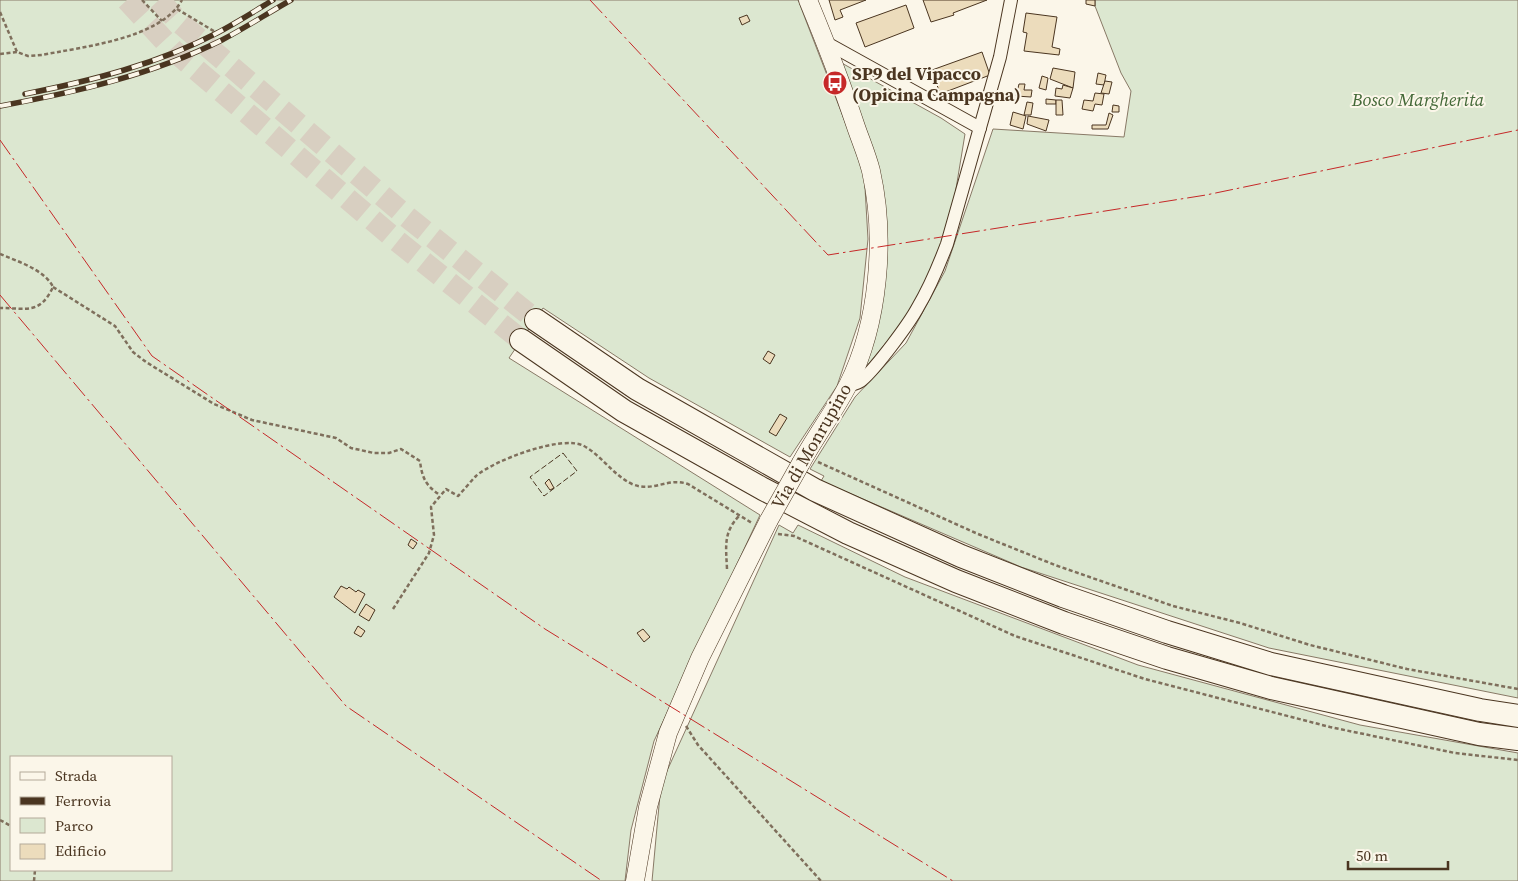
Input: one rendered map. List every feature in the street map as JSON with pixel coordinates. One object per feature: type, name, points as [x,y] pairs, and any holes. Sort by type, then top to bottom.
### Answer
[{"type":"highway","points":[[536,320],[637,388],[815,490],[961,556],[1063,596],[1167,632],[1272,664],[1470,708],[1518,716]]},
{"type":"highway","points":[[521,340],[624,411],[763,489],[848,532],[956,581],[1064,623],[1168,658],[1271,688],[1479,734],[1518,739]]},
{"type":"main road","name":"Via di Monrupino","points":[[635,881],[653,782],[675,714],[766,525],[848,385],[863,345],[870,316],[878,256],[876,205],[870,168],[808,0]]},
{"type":"street","points":[[848,385],[855,384],[864,378],[918,308],[947,244],[1000,57],[1011,0]]},
{"type":"street","points":[[825,42],[980,128]]},
{"type":"path","points":[[142,0],[162,21]]},
{"type":"path","points":[[0,54],[17,52],[28,56],[57,52],[128,36],[162,21],[177,9],[182,0]]},
{"type":"path","points":[[177,9],[217,33]]},
{"type":"path","points":[[0,12],[17,52]]},
{"type":"path","points":[[0,254],[27,265],[50,281],[53,287],[115,326],[133,352],[214,404],[252,420],[336,438],[351,448],[374,453],[389,453],[401,449],[420,461],[423,479],[429,488],[440,495]]},
{"type":"path","points":[[0,308],[22,310],[37,308],[49,296],[53,287]]},
{"type":"path","points":[[393,609],[429,553],[434,535],[431,506],[440,495],[446,489],[458,496],[477,475],[530,450],[568,443],[583,445],[614,472],[631,483],[642,487],[657,486],[677,480],[688,484],[740,515],[766,525]]},
{"type":"path","points":[[803,460],[1056,565],[1173,606],[1240,623],[1310,645],[1407,669],[1518,689]]},
{"type":"path","points":[[732,594],[727,570],[726,547],[729,526],[740,515]]},
{"type":"path","points":[[675,714],[698,745],[821,881]]},
{"type":"green space","points":[[0,0],[798,0],[864,171],[868,239],[860,318],[837,386],[790,457],[649,378],[543,308],[509,358],[760,515],[654,741],[631,830],[625,881],[0,881]]},
{"type":"green space","name":"Bosco Margherita","points":[[1095,0],[1518,0],[1518,698],[1269,648],[1021,567],[821,481],[824,476],[810,469],[855,397],[906,343],[945,271],[993,129],[1124,137],[1131,91],[1121,73],[1095,6]]},
{"type":"green space","points":[[838,61],[941,118],[965,134],[953,207],[944,242],[917,305],[861,373],[882,251]]},
{"type":"green space","points":[[779,525],[793,533],[798,525],[905,577],[1138,665],[1360,725],[1518,753],[1518,881],[652,881],[661,784]]},
{"type":"building","points":[[829,0],[866,0],[840,10],[843,17],[835,20]]},
{"type":"building","points":[[923,0],[987,0],[953,13],[954,15],[931,22]]},
{"type":"building","points":[[1086,0],[1095,0],[1095,6],[1086,4]]},
{"type":"building","points":[[906,5],[914,28],[865,47],[856,23]]},
{"type":"building","points":[[1026,13],[1057,17],[1052,47],[1060,49],[1059,55],[1024,51],[1027,33],[1023,32]]},
{"type":"building","points":[[747,15],[750,21],[742,25],[739,18]]},
{"type":"building","points":[[982,52],[990,75],[940,94],[932,70]]},
{"type":"building","points":[[1053,68],[1075,72],[1073,88],[1050,79]]},
{"type":"building","points":[[1098,73],[1106,75],[1104,85],[1096,84]]},
{"type":"building","points":[[1042,76],[1048,78],[1046,90],[1039,88]]},
{"type":"building","points":[[1105,81],[1112,82],[1109,94],[1101,93]]},
{"type":"building","points":[[1019,84],[1025,84],[1024,90],[1032,90],[1031,97],[1016,96]]},
{"type":"building","points":[[1063,85],[1073,88],[1070,98],[1055,96],[1056,88],[1062,89]]},
{"type":"building","points":[[1095,93],[1104,94],[1102,105],[1095,104],[1093,111],[1082,109],[1084,100],[1093,101]]},
{"type":"building","points":[[1046,99],[1056,100],[1056,104],[1046,104]]},
{"type":"building","points":[[1056,100],[1062,100],[1063,115],[1056,115]]},
{"type":"building","points":[[1027,102],[1033,103],[1031,115],[1024,115]]},
{"type":"building","points":[[1113,105],[1119,106],[1119,112],[1112,112]]},
{"type":"building","points":[[1013,112],[1026,116],[1023,129],[1010,125]]},
{"type":"building","points":[[1109,113],[1113,115],[1108,129],[1092,129],[1092,125],[1106,125]]},
{"type":"building","points":[[1028,116],[1049,120],[1046,131],[1027,124]]},
{"type":"building","points":[[768,351],[775,355],[770,364],[763,359]]},
{"type":"building","points":[[780,414],[787,418],[776,436],[769,432]]},
{"type":"building","points":[[549,479],[554,488],[550,490],[545,483]]},
{"type":"building","points":[[411,539],[417,543],[413,549],[408,545]]},
{"type":"building","points":[[341,586],[347,589],[349,587],[356,592],[358,590],[365,594],[355,613],[334,597]]},
{"type":"building","points":[[366,604],[375,610],[369,621],[359,615]]},
{"type":"building","points":[[358,626],[365,631],[361,637],[354,633]]},
{"type":"building","points":[[643,629],[650,637],[644,642],[637,633]]},
{"type":"tunnel","points":[[127,0],[173,50],[396,240],[521,340]]},
{"type":"tunnel","points":[[159,0],[179,22],[406,216],[536,320]]},
{"type":"railway","points":[[25,94],[99,77],[171,54],[217,33],[273,0]]},
{"type":"railway","points":[[0,106],[57,95],[141,73],[222,40],[291,0]]},
{"type":"fence","points":[[563,453],[577,471],[544,496],[530,477],[563,453]]},
{"type":"power","points":[[590,0],[828,255],[1206,195],[1518,130]]},
{"type":"power","points":[[0,140],[152,356],[545,629],[953,881]]},
{"type":"power","points":[[0,295],[346,706],[602,881]]},
{"type":"place","name":"SP9 del Vipacco (Opicina Campagna)","points":[[835,83]]}]
